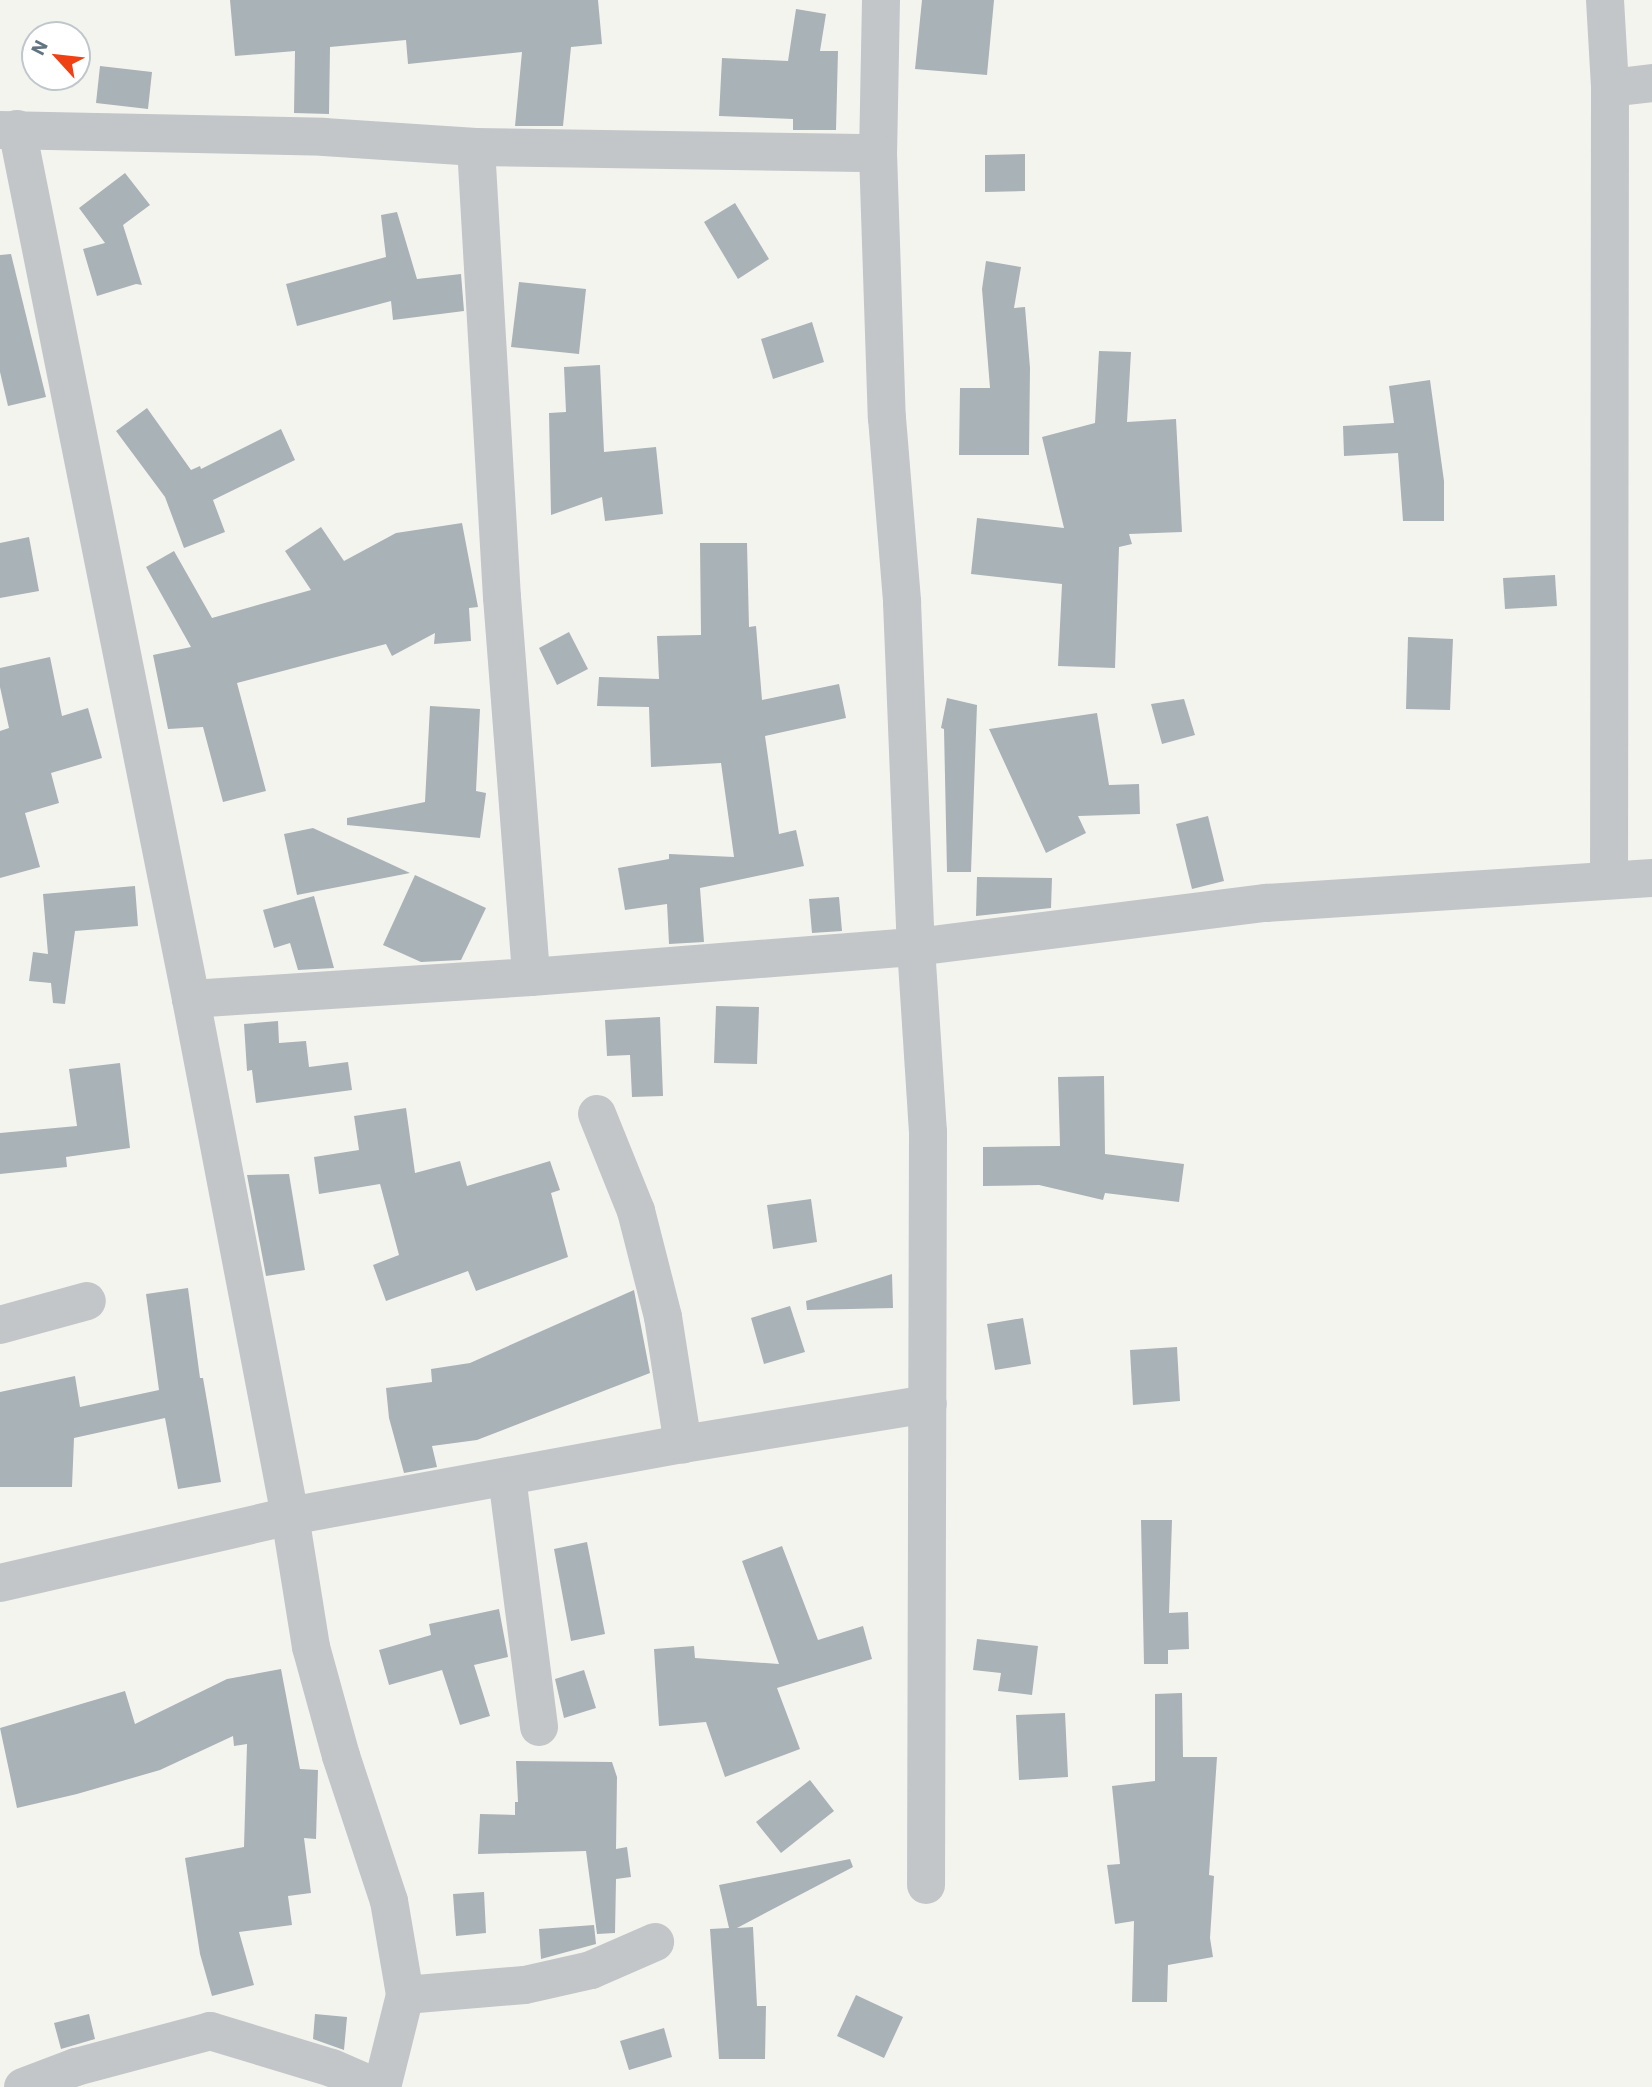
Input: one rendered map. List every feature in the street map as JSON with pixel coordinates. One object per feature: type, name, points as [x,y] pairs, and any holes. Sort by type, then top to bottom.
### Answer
[{"type":"street","points":[[881,0],[878,153],[887,418],[902,601],[916,947],[929,1132],[926,1885]]},
{"type":"street","points":[[1605,0],[1610,88],[1609,879]]},
{"type":"street","points":[[1610,88],[1652,83]]},
{"type":"street","points":[[382,2087],[405,1995],[388,1901],[341,1756],[311,1647],[290,1516],[191,999],[8,129],[324,136],[476,147],[878,153]]},
{"type":"street","points":[[476,147],[502,597],[531,977]]},
{"type":"street","points":[[191,999],[531,977],[916,947],[1266,903],[1652,878]]},
{"type":"street","points":[[597,1114],[636,1211],[663,1317],[683,1444]]},
{"type":"street","points":[[0,1325],[87,1301]]},
{"type":"street","points":[[0,1583],[290,1516],[683,1444],[928,1404]]},
{"type":"street","points":[[507,1476],[539,1727]]},
{"type":"street","points":[[405,1995],[525,1985],[591,1970],[655,1941]]},
{"type":"street","points":[[23,2087],[38,2079],[76,2067],[209,2031],[332,2068],[376,2087]]},
{"type":"building","points":[[230,0],[598,0],[602,44],[571,47],[563,126],[515,126],[522,52],[408,64],[406,40],[330,47],[329,114],[294,113],[295,51],[235,56]]},
{"type":"building","points":[[922,0],[994,0],[987,75],[915,69]]},
{"type":"building","points":[[796,9],[826,14],[820,51],[838,51],[836,130],[793,130],[793,119],[719,116],[722,58],[788,61]]},
{"type":"building","points":[[100,66],[152,72],[148,109],[96,103]]},
{"type":"building","points":[[1025,154],[1025,191],[985,192],[985,155]]},
{"type":"building","points":[[125,173],[150,205],[123,225],[142,285],[136,284],[97,296],[83,249],[105,243],[79,208]]},
{"type":"building","points":[[735,203],[769,259],[738,279],[704,222]]},
{"type":"building","points":[[397,212],[417,279],[461,274],[464,311],[393,320],[391,301],[297,326],[286,284],[386,257],[381,215]]},
{"type":"building","points":[[11,254],[46,397],[8,406],[0,372],[0,255]]},
{"type":"building","points":[[986,261],[1021,267],[1014,308],[1025,307],[1030,368],[1029,455],[959,455],[960,388],[990,388],[982,289]]},
{"type":"building","points":[[519,282],[586,289],[579,354],[511,347]]},
{"type":"building","points":[[812,322],[824,362],[773,379],[761,339]]},
{"type":"building","points":[[1099,351],[1131,352],[1127,422],[1176,419],[1182,532],[1129,534],[1132,544],[1119,547],[1115,668],[1058,666],[1062,584],[971,574],[977,518],[1064,528],[1042,437],[1095,423]]},
{"type":"building","points":[[600,365],[604,452],[656,447],[663,514],[605,521],[602,497],[551,515],[549,413],[566,412],[564,367]]},
{"type":"building","points":[[1430,380],[1444,481],[1444,521],[1403,521],[1398,453],[1344,456],[1343,426],[1394,423],[1389,386]]},
{"type":"building","points":[[147,408],[191,470],[200,466],[201,469],[281,429],[295,460],[213,500],[225,532],[184,548],[165,497],[116,431]]},
{"type":"building","points":[[462,523],[478,607],[469,608],[471,641],[434,644],[435,633],[392,656],[386,644],[237,683],[266,791],[223,802],[203,727],[168,729],[153,655],[191,647],[146,567],[174,551],[212,618],[311,590],[285,551],[321,527],[344,561],[396,533]]},
{"type":"building","points":[[29,537],[39,591],[0,598],[0,543]]},
{"type":"building","points":[[700,543],[747,543],[749,627],[756,626],[762,700],[839,684],[846,718],[765,736],[779,834],[796,830],[804,866],[700,888],[704,942],[669,944],[667,904],[625,910],[618,868],[669,859],[669,854],[734,857],[721,763],[651,767],[649,707],[597,706],[599,677],[659,679],[657,636],[701,635]]},
{"type":"building","points":[[1555,575],[1557,606],[1505,609],[1503,578]]},
{"type":"building","points":[[569,632],[588,669],[557,685],[539,648]]},
{"type":"building","points":[[1408,637],[1453,639],[1450,710],[1406,709]]},
{"type":"building","points":[[50,657],[62,716],[88,708],[102,758],[51,773],[59,803],[25,813],[40,867],[0,878],[0,731],[9,728],[0,687],[0,668]]},
{"type":"building","points":[[947,698],[977,705],[971,872],[947,872],[944,729],[941,728]]},
{"type":"building","points":[[1184,699],[1195,735],[1162,744],[1151,704]]},
{"type":"building","points":[[430,706],[480,709],[476,791],[486,793],[480,838],[347,825],[347,818],[425,802]]},
{"type":"building","points":[[1097,713],[1109,785],[1139,784],[1140,814],[1078,816],[1086,833],[1046,853],[989,729]]},
{"type":"building","points":[[1208,816],[1224,881],[1192,889],[1176,824]]},
{"type":"building","points":[[313,828],[410,873],[297,895],[284,834]]},
{"type":"building","points":[[415,875],[486,908],[461,960],[421,962],[383,945]]},
{"type":"building","points":[[977,877],[1052,878],[1051,908],[976,916]]},
{"type":"building","points":[[135,886],[138,926],[75,931],[65,1004],[53,1003],[51,983],[29,981],[33,952],[48,954],[43,894]]},
{"type":"building","points":[[314,896],[334,968],[298,970],[290,943],[274,948],[263,910]]},
{"type":"building","points":[[839,897],[842,931],[812,933],[809,899]]},
{"type":"building","points":[[716,1006],[759,1007],[757,1064],[714,1063]]},
{"type":"building","points":[[660,1017],[663,1096],[632,1097],[630,1055],[607,1056],[605,1020]]},
{"type":"building","points":[[278,1021],[279,1043],[306,1041],[309,1067],[348,1062],[352,1090],[256,1103],[252,1070],[247,1071],[244,1024]]},
{"type":"building","points":[[120,1063],[130,1148],[66,1157],[67,1167],[0,1174],[0,1133],[77,1126],[69,1069]]},
{"type":"building","points":[[1104,1076],[1105,1154],[1184,1164],[1179,1202],[1105,1193],[1103,1200],[1039,1185],[983,1186],[983,1147],[1060,1146],[1058,1077]]},
{"type":"building","points":[[406,1108],[415,1173],[460,1161],[467,1186],[550,1161],[560,1190],[551,1193],[568,1257],[476,1291],[468,1271],[386,1301],[373,1265],[399,1255],[380,1184],[319,1194],[314,1157],[359,1150],[354,1116]]},
{"type":"building","points":[[289,1174],[305,1270],[266,1276],[247,1175]]},
{"type":"building","points":[[811,1199],[817,1242],[773,1249],[767,1205]]},
{"type":"building","points":[[892,1274],[893,1308],[807,1310],[806,1301]]},
{"type":"building","points":[[188,1288],[200,1378],[203,1378],[221,1482],[178,1489],[165,1418],[74,1438],[72,1487],[0,1487],[0,1392],[75,1376],[80,1407],[159,1390],[146,1294]]},
{"type":"building","points":[[634,1290],[650,1373],[477,1440],[432,1446],[437,1467],[404,1473],[389,1418],[386,1388],[432,1382],[431,1369],[470,1363]]},
{"type":"building","points":[[790,1306],[805,1352],[764,1364],[751,1318]]},
{"type":"building","points":[[1023,1318],[1031,1364],[995,1370],[987,1324]]},
{"type":"building","points":[[1177,1347],[1180,1401],[1133,1405],[1130,1350]]},
{"type":"building","points":[[1141,1520],[1172,1520],[1169,1613],[1188,1612],[1189,1649],[1168,1650],[1168,1664],[1144,1664]]},
{"type":"building","points":[[587,1542],[605,1634],[571,1641],[554,1549]]},
{"type":"building","points":[[782,1546],[818,1640],[863,1626],[872,1659],[777,1688],[800,1749],[725,1777],[706,1722],[659,1726],[654,1649],[694,1646],[695,1658],[779,1664],[742,1561]]},
{"type":"building","points":[[499,1609],[508,1657],[474,1665],[490,1716],[460,1725],[442,1670],[389,1685],[379,1650],[431,1635],[429,1624]]},
{"type":"building","points":[[977,1639],[1038,1646],[1032,1695],[998,1691],[1001,1673],[973,1670]]},
{"type":"building","points":[[281,1669],[300,1769],[318,1770],[316,1839],[304,1838],[311,1893],[288,1896],[292,1925],[239,1932],[254,1985],[212,1996],[200,1954],[185,1858],[244,1847],[247,1744],[234,1746],[233,1736],[160,1770],[17,1808],[0,1728],[125,1691],[135,1724],[227,1679]]},
{"type":"building","points":[[584,1670],[596,1708],[564,1718],[555,1679]]},
{"type":"building","points":[[1182,1693],[1183,1757],[1217,1757],[1209,1875],[1214,1876],[1210,1938],[1213,1957],[1168,1965],[1167,2002],[1132,2002],[1134,1921],[1115,1924],[1107,1865],[1120,1864],[1112,1786],[1155,1781],[1155,1694]]},
{"type":"building","points":[[1065,1713],[1068,1777],[1019,1780],[1016,1715]]},
{"type":"building","points":[[516,1761],[612,1762],[617,1777],[616,1849],[627,1847],[631,1877],[616,1879],[615,1933],[597,1934],[586,1851],[478,1854],[480,1814],[515,1815],[515,1802],[518,1802]]},
{"type":"building","points":[[810,1780],[834,1811],[781,1853],[756,1822]]},
{"type":"building","points":[[850,1859],[853,1867],[737,1928],[753,1927],[757,2006],[766,2006],[765,2059],[719,2059],[710,1929],[729,1928],[719,1885]]},
{"type":"building","points":[[484,1892],[486,1933],[456,1936],[453,1894]]},
{"type":"building","points":[[594,1925],[596,1944],[541,1959],[539,1929]]},
{"type":"building","points":[[856,1995],[903,2017],[884,2058],[837,2036]]},
{"type":"building","points":[[89,2014],[95,2039],[61,2049],[54,2023]]},
{"type":"building","points":[[315,2014],[347,2017],[344,2050],[313,2039]]},
{"type":"building","points":[[664,2028],[672,2057],[629,2070],[620,2041]]}]
